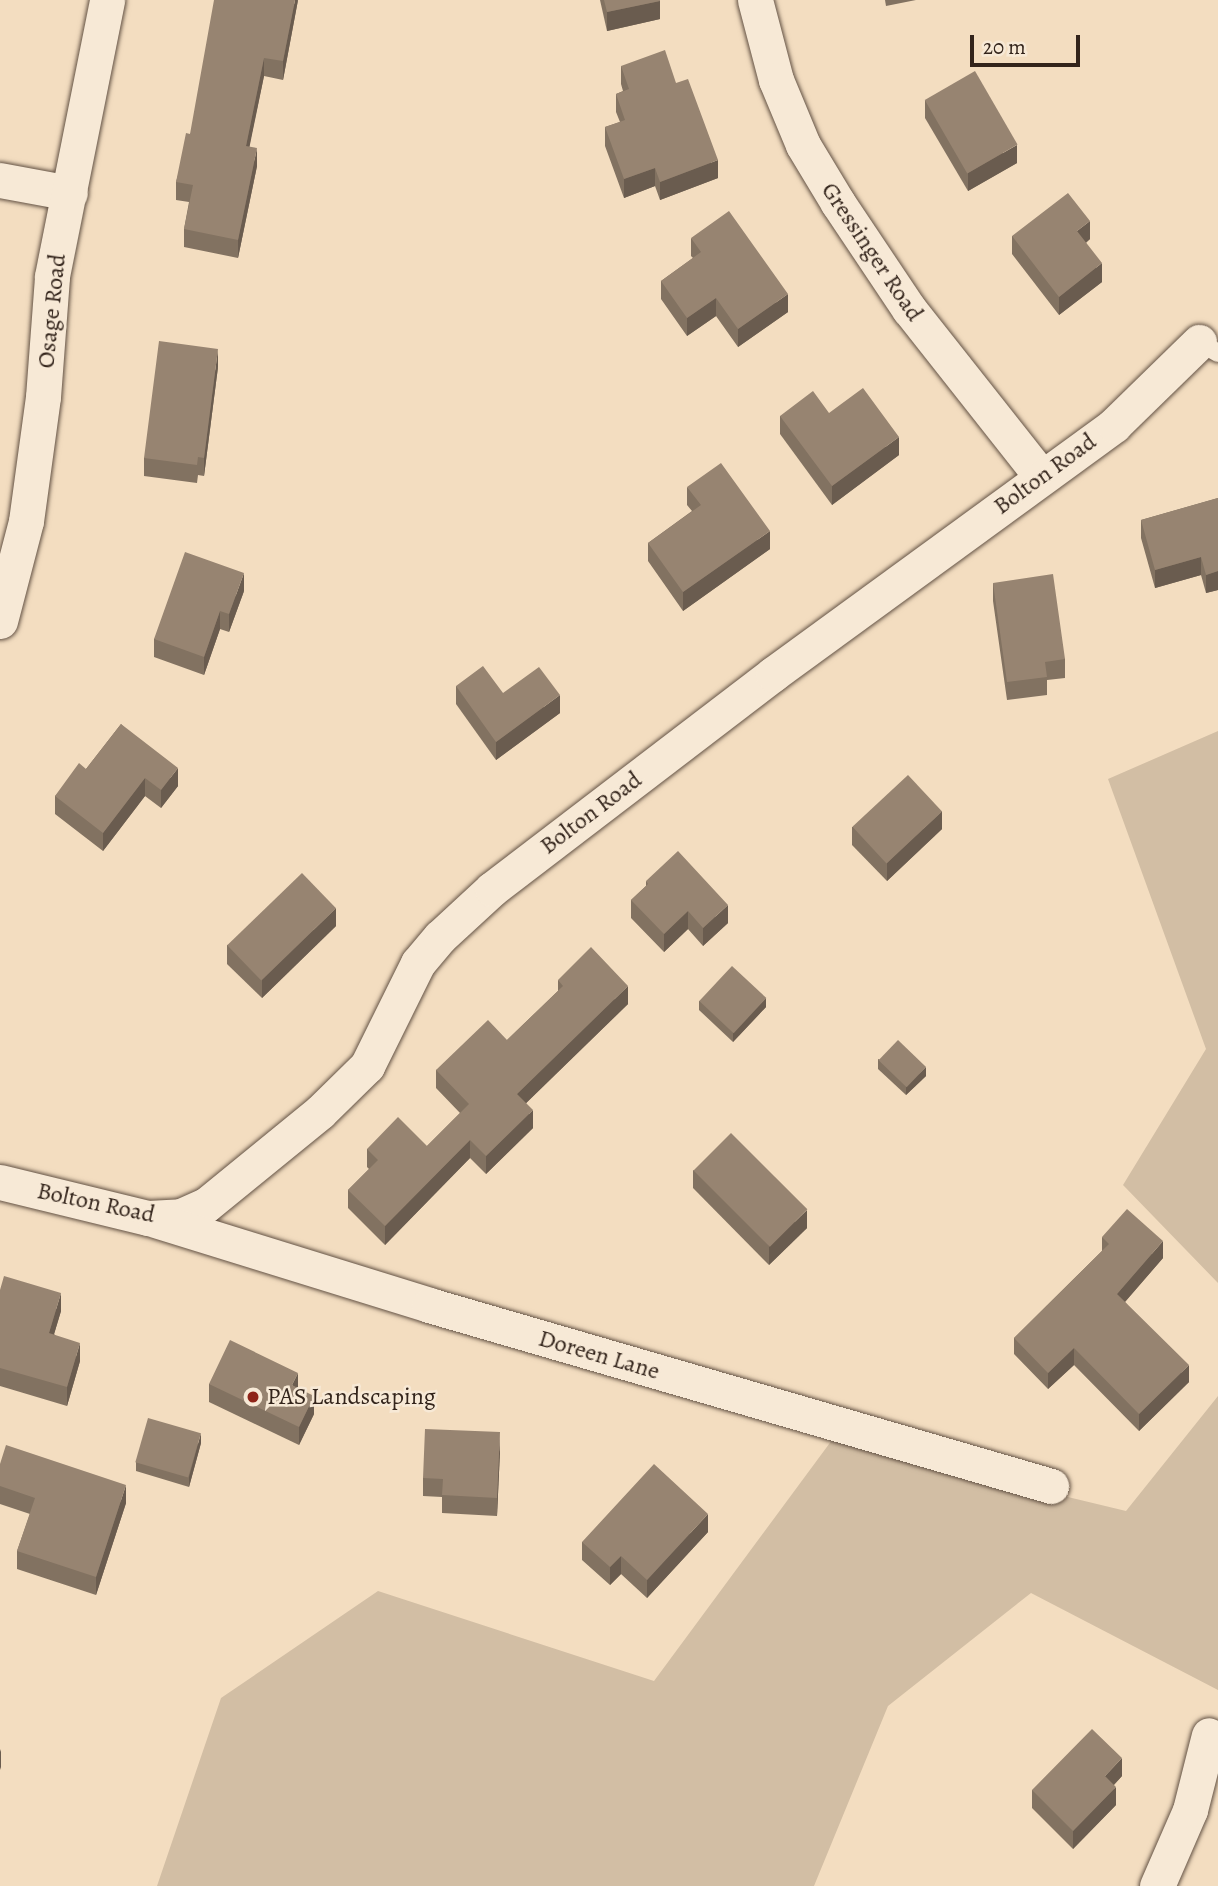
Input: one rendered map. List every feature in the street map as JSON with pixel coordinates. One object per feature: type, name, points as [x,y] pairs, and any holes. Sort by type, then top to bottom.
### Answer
[{"type":"street","name":"Osage Road","points":[[0,621],[26,521],[43,397],[52,275],[107,0]]},
{"type":"street","name":"Gressinger Road","points":[[755,0],[776,80],[803,145],[909,309],[1041,477]]},
{"type":"street","points":[[0,180],[70,193]]},
{"type":"street","name":"Bolton Road","points":[[0,1182],[148,1218],[181,1216],[206,1205],[320,1112],[358,1076],[367,1066],[418,963],[440,937],[492,889],[784,666],[1114,425],[1209,348]]},
{"type":"street","name":"Doreen Lane","points":[[148,1218],[429,1305],[1051,1486]]},
{"type":"street","points":[[1157,1886],[1190,1810],[1209,1735]]},
{"type":"shaded area","points":[[1218,731],[1218,1283],[1123,1185],[1206,1049],[1108,779]]},
{"type":"shaded area","points":[[1218,1396],[1218,1690],[1031,1593],[888,1706],[814,1886],[157,1886],[221,1698],[378,1591],[654,1681],[832,1440],[1126,1511]]},
{"type":"building","points":[[214,0],[295,0],[283,61],[264,58],[246,146],[257,148],[238,240],[184,229],[193,185],[176,182],[186,133],[190,134]]},
{"type":"building","points":[[604,0],[660,0],[660,1],[607,12]]},
{"type":"building","points":[[665,50],[676,83],[688,79],[718,160],[660,182],[655,168],[624,179],[605,127],[625,120],[616,94],[629,89],[621,66]]},
{"type":"building","points":[[975,71],[1018,145],[967,174],[925,100]]},
{"type":"building","points":[[1068,193],[1090,221],[1077,231],[1102,263],[1059,297],[1012,236]]},
{"type":"building","points":[[729,211],[788,294],[738,329],[716,298],[687,318],[661,281],[701,252],[691,238]]},
{"type":"building","points":[[159,341],[218,349],[204,458],[198,457],[197,465],[144,458]]},
{"type":"building","points":[[863,388],[899,437],[832,486],[780,416],[813,391],[829,413]]},
{"type":"building","points":[[721,463],[770,531],[683,592],[648,543],[701,505],[687,487]]},
{"type":"building","points":[[1218,498],[1218,571],[1206,575],[1201,557],[1155,570],[1141,520]]},
{"type":"building","points":[[185,552],[244,573],[229,614],[220,611],[204,657],[154,639]]},
{"type":"building","points":[[1053,574],[1065,659],[1045,662],[1047,677],[1007,682],[993,583]]},
{"type":"building","points":[[483,666],[503,693],[539,667],[560,695],[496,742],[456,686]]},
{"type":"building","points":[[121,724],[178,768],[161,790],[145,778],[103,833],[55,796],[79,763],[86,769]]},
{"type":"building","points":[[908,775],[942,812],[887,863],[852,827]]},
{"type":"building","points":[[678,851],[728,905],[703,928],[688,911],[664,934],[631,900],[648,884],[646,881]]},
{"type":"building","points":[[302,873],[336,908],[261,980],[227,945]]},
{"type":"building","points":[[591,947],[628,986],[517,1094],[533,1110],[486,1156],[470,1140],[385,1226],[348,1190],[378,1160],[367,1149],[398,1117],[427,1146],[469,1104],[436,1070],[488,1020],[507,1040],[563,986],[558,980]]},
{"type":"building","points":[[732,966],[766,998],[734,1033],[699,1001]]},
{"type":"building","points":[[898,1040],[926,1067],[907,1087],[879,1060]]},
{"type":"building","points":[[731,1133],[807,1209],[770,1247],[694,1170]]},
{"type":"building","points":[[1127,1209],[1163,1241],[1117,1294],[1189,1365],[1139,1414],[1074,1348],[1048,1373],[1014,1338],[1109,1244],[1102,1237]]},
{"type":"building","points":[[4,1276],[61,1293],[49,1333],[80,1343],[67,1387],[0,1368],[0,1290]]},
{"type":"building","name":"PAS Landscaping","points":[[230,1340],[298,1373],[292,1385],[314,1396],[299,1427],[209,1384]]},
{"type":"building","points":[[148,1418],[201,1433],[188,1477],[135,1462]]},
{"type":"building","points":[[425,1429],[500,1432],[497,1498],[442,1495],[443,1479],[423,1478]]},
{"type":"building","points":[[6,1445],[126,1485],[96,1577],[17,1551],[35,1498],[0,1486],[0,1464]]},
{"type":"building","points":[[654,1464],[708,1514],[647,1580],[621,1556],[610,1567],[582,1542]]},
{"type":"building","points":[[1092,1729],[1122,1758],[1105,1776],[1116,1787],[1073,1831],[1032,1790]]},
{"type":"place","name":"PAS Landscaping","points":[[253,1397]]}]
